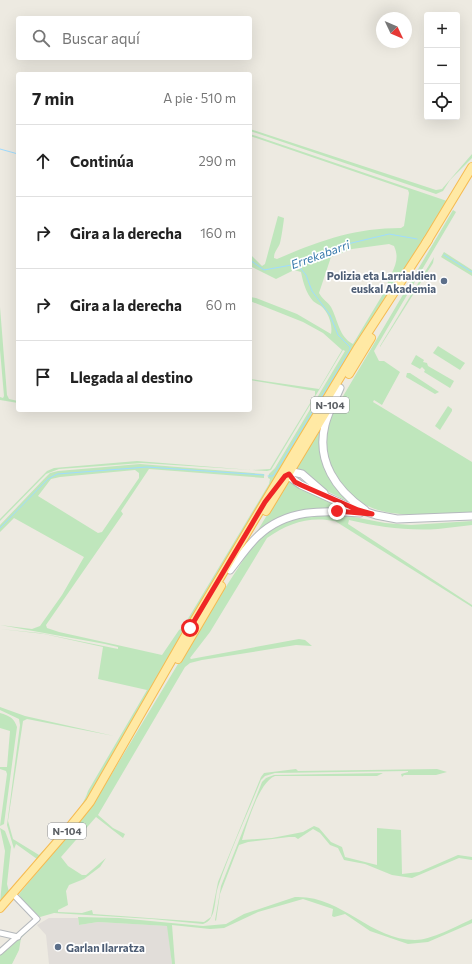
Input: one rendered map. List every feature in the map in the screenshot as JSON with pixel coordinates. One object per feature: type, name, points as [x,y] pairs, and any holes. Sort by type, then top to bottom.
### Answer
[{"type":"main road","name":"N-104","points":[[118,754],[166,678],[472,167]]},
{"type":"main road","name":"N-104","points":[[1,906],[84,811],[190,628],[293,455],[357,349],[428,240]]},
{"type":"main road","points":[[340,388],[325,425],[323,446],[324,458],[327,468],[337,485],[351,499],[372,514]]},
{"type":"main road","points":[[289,474],[293,455]]},
{"type":"main road","points":[[265,502],[280,482],[293,472],[302,474],[327,496],[358,510],[372,514],[397,519],[472,516]]},
{"type":"main road","points":[[230,570],[258,536],[268,528],[293,516],[316,511],[372,514]]},
{"type":"street","points":[[0,952],[37,919],[13,894]]},
{"type":"street","points":[[0,933],[18,937]]},
{"type":"shaded area","points":[[49,918],[78,918],[79,925],[98,922],[168,926],[172,964],[49,964],[46,935],[37,925]]},
{"type":"green space","points":[[252,130],[436,190],[442,189],[472,154],[472,158],[450,180],[443,191],[436,194],[252,132]]},
{"type":"green space","points":[[252,135],[447,201],[83,807],[37,859],[16,844],[14,849],[7,825],[20,725],[19,719],[0,710],[0,707],[25,716],[114,736],[27,719],[23,721],[8,821],[13,839],[39,855],[67,825],[80,808],[88,791],[147,690],[98,679],[103,647],[44,634],[0,629],[40,633],[118,649],[118,647],[105,644],[0,625],[32,629],[40,626],[62,595],[84,557],[14,518],[0,532],[0,525],[50,473],[58,471],[140,464],[264,474],[264,478],[149,469],[121,511],[123,514],[46,625],[47,628],[59,632],[162,655],[179,630],[183,627],[269,484],[269,474],[275,468],[345,351],[343,350],[271,470],[267,471],[142,463],[59,469],[46,474],[0,521],[0,519],[47,471],[54,468],[137,461],[252,470],[270,469],[315,395],[315,391],[252,379],[319,389],[342,350],[323,333],[303,322],[252,302],[252,297],[256,298],[297,314],[331,334],[331,322],[328,315],[324,309],[313,301],[308,294],[301,272],[294,270],[276,279],[252,267],[252,256],[262,266],[265,264],[278,216],[284,218],[279,245],[274,256],[274,258],[277,259],[322,241],[352,233],[368,230],[401,228],[404,226],[409,193],[408,190],[252,137]],"holes":[[[389,244],[394,246],[397,258],[386,289],[353,344],[348,341],[342,333],[331,307],[319,293],[331,257],[352,249]],[[135,470],[139,473],[139,478],[102,532],[98,533],[38,496],[51,479]]]},
{"type":"green space","points":[[453,210],[456,212],[374,351],[379,361],[384,361],[400,372],[382,405],[374,400],[373,402],[472,462],[472,513],[407,515],[391,513],[375,509],[361,503],[348,493],[332,468],[327,455],[325,442],[327,428],[329,420]]},
{"type":"green space","points":[[444,252],[472,270],[472,276],[441,257]]},
{"type":"green space","points":[[434,257],[433,263],[380,347],[380,346]]},
{"type":"green space","points":[[0,307],[7,395],[9,399],[16,401],[16,403],[0,400],[0,397],[3,398],[4,396],[0,350]]},
{"type":"green space","points":[[438,346],[465,363],[460,370],[433,353]]},
{"type":"green space","points":[[416,355],[424,360],[423,362],[427,363],[428,366],[454,381],[450,388],[424,372],[425,370],[422,367],[420,369],[411,364]]},
{"type":"green space","points":[[407,373],[410,373],[439,392],[435,394],[406,377]]},
{"type":"green space","points":[[448,406],[452,409],[452,411],[440,430],[435,426]]},
{"type":"green space","points":[[323,423],[325,459],[330,477],[335,485],[353,504],[327,491],[295,468]]},
{"type":"green space","points":[[288,480],[347,510],[317,509],[255,535]]},
{"type":"green space","points":[[333,513],[385,523],[411,525],[472,521],[472,525],[438,529],[393,528],[349,520],[348,524],[472,605],[472,607],[335,521],[316,519],[299,522],[283,528],[267,538],[210,632],[190,658],[299,639],[305,640],[312,646],[296,645],[202,660],[190,663],[185,667],[98,815],[113,828],[125,834],[123,838],[96,817],[61,857],[68,866],[82,875],[86,875],[106,858],[100,867],[84,879],[69,885],[66,891],[68,905],[58,910],[58,912],[82,913],[92,910],[93,914],[204,922],[211,917],[218,882],[261,777],[264,773],[296,769],[298,771],[437,769],[447,772],[436,775],[404,775],[402,777],[401,774],[408,771],[275,773],[265,776],[261,780],[228,860],[218,887],[213,914],[208,922],[203,924],[152,919],[54,913],[40,917],[25,904],[19,894],[91,808],[207,616],[249,551],[272,528],[287,520],[306,514]]},
{"type":"green space","points":[[0,713],[11,718],[17,727],[4,824],[0,826],[7,774],[6,771],[0,769],[0,767],[7,767],[10,731],[0,728]]},
{"type":"green space","points":[[383,773],[377,776],[275,776],[264,786],[254,804],[242,840],[272,838],[303,832],[314,826],[319,828],[331,842],[342,847],[345,857],[377,865],[377,828],[401,830],[402,874],[419,872],[458,855],[472,857],[472,860],[459,858],[412,878],[392,875],[365,864],[344,860],[338,848],[330,845],[320,833],[313,829],[298,839],[295,837],[289,837],[248,842],[239,845],[220,894],[216,921],[215,920],[221,886],[262,782],[266,778],[274,775]]},
{"type":"green space","points":[[0,828],[5,831],[11,847],[7,884],[9,892],[0,902],[5,851]]},
{"type":"green space","points":[[295,897],[312,898],[327,903],[384,933],[399,938],[415,940],[429,938],[472,919],[472,923],[428,942],[408,944],[370,931],[345,914],[334,917],[332,916],[333,909],[303,899],[258,912],[224,928],[210,929],[172,925],[175,964],[172,964],[167,926],[98,922],[79,925],[78,917],[119,918],[203,926],[226,924],[244,914]]},
{"type":"green space","points":[[31,928],[21,938],[19,950],[12,964],[0,964],[0,955]]},
{"type":"waterway","name":"Errekabarri","points":[[0,149],[16,153]]},
{"type":"waterway","name":"Errekabarri","points":[[252,261],[264,270],[297,264],[339,246],[389,234],[417,239]]},
{"type":"waterway","name":"Errekabarri","points":[[444,255],[472,272]]},
{"type":"waterway","points":[[268,476],[273,476],[350,350],[350,347],[338,335],[330,315],[312,291],[306,275],[297,264]]},
{"type":"waterway","points":[[0,528],[48,479],[57,474],[147,467],[264,475]]},
{"type":"place","name":"Polizia eta Larrialdien euskal Akademia","points":[[444,281]]},
{"type":"place","name":"Garlan Ilarratza","points":[[58,947]]},
{"type":"route","points":[[190,628],[265,502],[285,476],[289,474],[295,482],[301,485],[345,505],[372,514],[337,511]]}]
